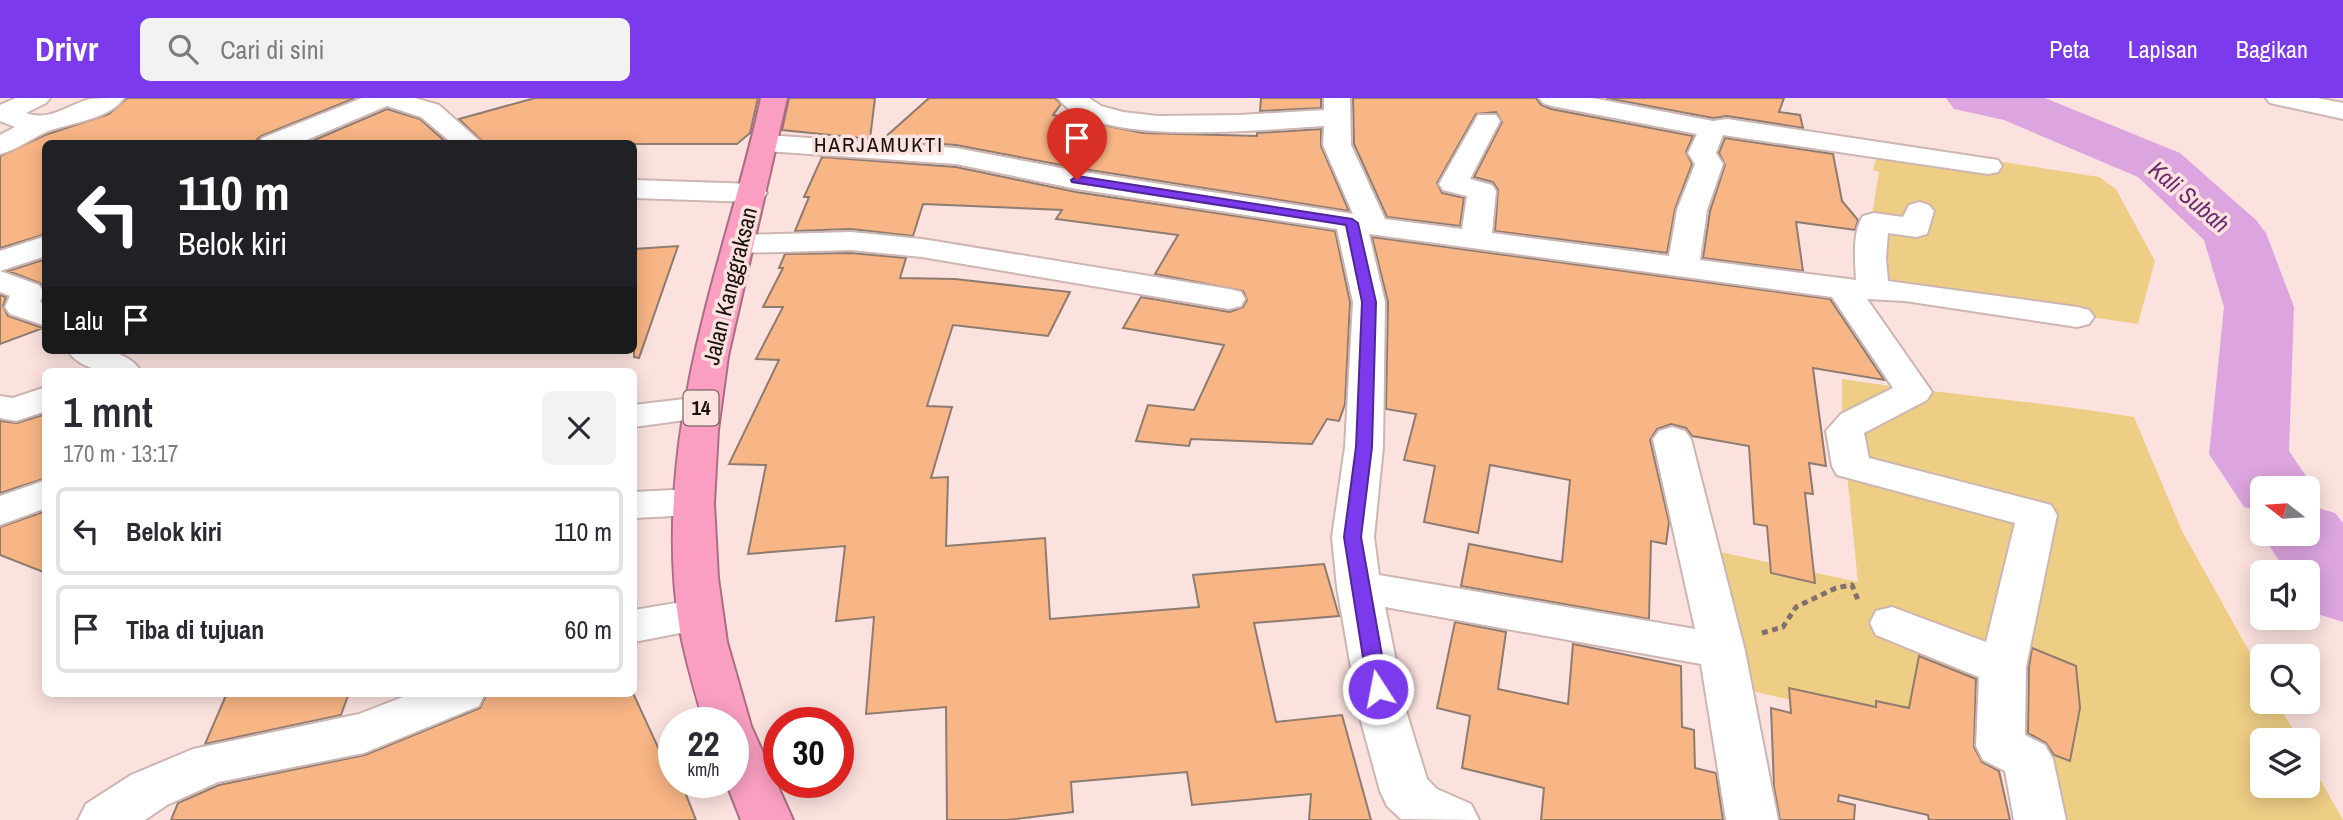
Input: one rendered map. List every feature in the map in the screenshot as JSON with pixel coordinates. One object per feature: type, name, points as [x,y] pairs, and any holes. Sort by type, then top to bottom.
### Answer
[{"type":"highway","name":"Jalan Kanggraksan","points":[[724,707],[700,615],[692,502],[701,408],[719,320],[766,143],[774,98]]},
{"type":"highway","points":[[749,777],[767,820]]},
{"type":"street","points":[[37,98],[3,113],[37,126]]},
{"type":"street","points":[[0,146],[37,126],[79,114],[111,98]]},
{"type":"street","points":[[282,140],[384,98]]},
{"type":"street","points":[[389,98],[430,111],[465,140]]},
{"type":"street","points":[[1071,98],[1091,110],[1115,118],[1153,124],[1338,107],[1337,145],[1362,224],[1369,302],[1364,447],[1353,537],[1359,587],[1383,714],[1405,790],[1419,804],[1452,820]]},
{"type":"street","points":[[1552,98],[1713,129],[1727,127],[1822,144],[1838,143],[1988,166]]},
{"type":"street","points":[[2279,98],[2343,111]]},
{"type":"street","points":[[1476,239],[1482,191],[1453,184],[1487,121]]},
{"type":"street","points":[[1683,267],[1692,210],[1709,164],[1702,153],[1713,129]]},
{"type":"street","points":[[766,143],[956,156],[1077,180],[1362,224],[2077,317]]},
{"type":"street","points":[[637,189],[753,193]]},
{"type":"street","points":[[1919,211],[1916,228],[1874,222],[1870,258],[1858,289],[1914,392],[1854,422],[1845,430],[1851,466],[2037,515],[2003,667],[2000,746],[2028,759],[2040,820]]},
{"type":"street","points":[[739,244],[850,241],[922,248],[1229,299]]},
{"type":"street","points":[[0,262],[42,246]]},
{"type":"street","points":[[0,281],[28,292],[22,306],[42,314]]},
{"type":"street","points":[[91,354],[114,368]]},
{"type":"street","points":[[0,407],[16,410],[42,400]]},
{"type":"street","points":[[637,416],[701,408]]},
{"type":"street","points":[[1672,439],[1722,651],[1752,820]]},
{"type":"street","points":[[0,511],[42,495]]},
{"type":"street","points":[[637,505],[692,502]]},
{"type":"street","points":[[1359,587],[1722,651]]},
{"type":"street","points":[[637,626],[700,615]]},
{"type":"street","points":[[1892,623],[2003,667]]},
{"type":"street","points":[[135,812],[210,763],[364,733],[452,697]]},
{"type":"path","points":[[1722,651],[1742,648],[1758,634],[1774,632],[1783,627],[1796,607],[1814,601],[1843,585],[1852,584],[1866,612],[1892,623]]},
{"type":"shaded area","points":[[1878,151],[1990,160],[2099,177],[2116,189],[2155,261],[2138,324],[1894,288],[1867,287],[1865,257],[1879,172],[1873,170]]},
{"type":"shaded area","points":[[1842,379],[2134,417],[2182,531],[2250,653],[2250,714],[2284,714],[2292,728],[2250,728],[2250,798],[2320,798],[2320,779],[2343,820],[2050,820],[2036,756],[1747,690],[1707,549],[1858,582],[1842,425]]},
{"type":"building","points":[[127,98],[355,98],[256,140],[42,140],[42,235],[0,248],[0,156],[45,135],[109,114]]},
{"type":"building","points":[[535,98],[758,98],[750,133],[737,144],[637,144],[637,140],[481,140],[459,119]]},
{"type":"building","points":[[789,98],[875,98],[870,139],[782,130]]},
{"type":"building","points":[[929,98],[1055,98],[1061,104],[1053,115],[1143,133],[1257,136],[1257,133],[1321,129],[1321,146],[1349,211],[1077,168],[956,145],[882,140]]},
{"type":"building","points":[[1261,98],[1321,98],[1321,108],[1260,111]]},
{"type":"building","points":[[1353,98],[1536,98],[1541,105],[1551,109],[1693,136],[1686,152],[1692,164],[1675,209],[1667,253],[1495,231],[1498,190],[1493,182],[1474,177],[1502,122],[1496,112],[1476,114],[1437,183],[1442,193],[1464,198],[1460,226],[1387,217],[1354,144]]},
{"type":"building","points":[[1606,98],[1784,98],[1779,112],[1800,115],[1803,128],[1727,116],[1713,118]]},
{"type":"building","points":[[387,109],[420,119],[444,140],[314,140]]},
{"type":"building","points":[[1725,138],[1833,154],[1842,201],[1858,220],[1855,230],[1796,222],[1803,271],[1703,258],[1710,211],[1725,165],[1719,153]]},
{"type":"building","points":[[822,157],[956,167],[1076,192],[1335,231],[1350,302],[1345,404],[1339,421],[1327,419],[1312,444],[1191,439],[1189,446],[1136,441],[1148,405],[1194,410],[1224,345],[1123,328],[1141,297],[1230,312],[1243,307],[1247,300],[1243,291],[1155,274],[1178,235],[1056,219],[1062,210],[923,204],[913,236],[851,229],[795,231],[809,197],[804,197]]},
{"type":"building","points":[[1372,237],[1830,299],[1884,380],[1813,368],[1826,466],[1809,463],[1813,494],[1805,493],[1815,583],[1771,573],[1767,526],[1754,524],[1749,446],[1692,436],[1686,428],[1671,424],[1657,429],[1650,440],[1669,522],[1666,544],[1651,541],[1649,619],[1461,586],[1469,544],[1562,562],[1570,480],[1490,465],[1478,533],[1424,522],[1435,466],[1404,460],[1416,414],[1386,409],[1388,302]]},
{"type":"building","points":[[678,246],[639,358],[634,357],[634,354],[637,354],[637,249]]},
{"type":"building","points":[[851,253],[906,258],[900,278],[955,279],[1070,292],[1048,336],[953,325],[927,406],[952,407],[931,478],[948,477],[946,546],[1045,538],[1050,619],[1199,607],[1193,575],[1324,564],[1339,616],[1254,623],[1276,722],[1342,715],[1371,820],[1309,820],[1311,794],[1192,805],[1187,772],[1071,782],[1073,812],[1007,820],[947,820],[946,707],[866,714],[874,617],[836,621],[845,546],[748,554],[766,465],[729,464],[779,360],[756,359],[783,307],[763,307],[783,268],[779,268],[785,254]]},
{"type":"building","points":[[42,260],[42,285],[40,283],[8,271]]},
{"type":"building","points":[[0,295],[6,297],[3,306],[8,316],[42,328],[0,344]]},
{"type":"building","points":[[42,415],[42,479],[0,493],[0,421],[17,423]]},
{"type":"building","points":[[42,512],[42,571],[0,555],[0,527]]},
{"type":"building","points":[[1455,622],[1506,632],[1498,689],[1568,704],[1573,644],[1681,666],[1682,727],[1694,730],[1695,768],[1716,773],[1723,820],[1541,820],[1544,788],[1462,768],[1470,716],[1437,708]]},
{"type":"building","points":[[2032,648],[2076,666],[2080,708],[2070,761],[2054,755],[2046,743],[2028,733],[2029,667]]},
{"type":"building","points":[[1919,656],[1976,679],[1974,747],[1982,762],[1999,771],[2010,820],[1929,820],[1928,815],[1839,795],[1838,801],[1855,805],[1854,820],[1780,820],[1774,787],[1771,708],[1791,713],[1789,688],[1876,707],[1876,701],[1909,708]]},
{"type":"building","points":[[225,697],[348,697],[341,715],[205,744]]},
{"type":"building","points":[[485,697],[635,697],[658,747],[658,798],[687,798],[696,820],[171,820],[178,803],[219,785],[365,755],[480,708]]},
{"type":"waterway","name":"Kali Subah","points":[[1973,98],[2018,106],[2159,165],[2234,233],[2259,307],[2249,454],[2265,476]]},
{"type":"waterway","name":"Kali Subah","points":[[2313,546],[2343,589]]},
{"type":"district","name":"HARJAMUKTI","points":[[879,145]]},
{"type":"route","points":[[1077,180],[1352,223],[1369,302],[1364,447],[1353,537],[1359,587],[1378,689]]}]
